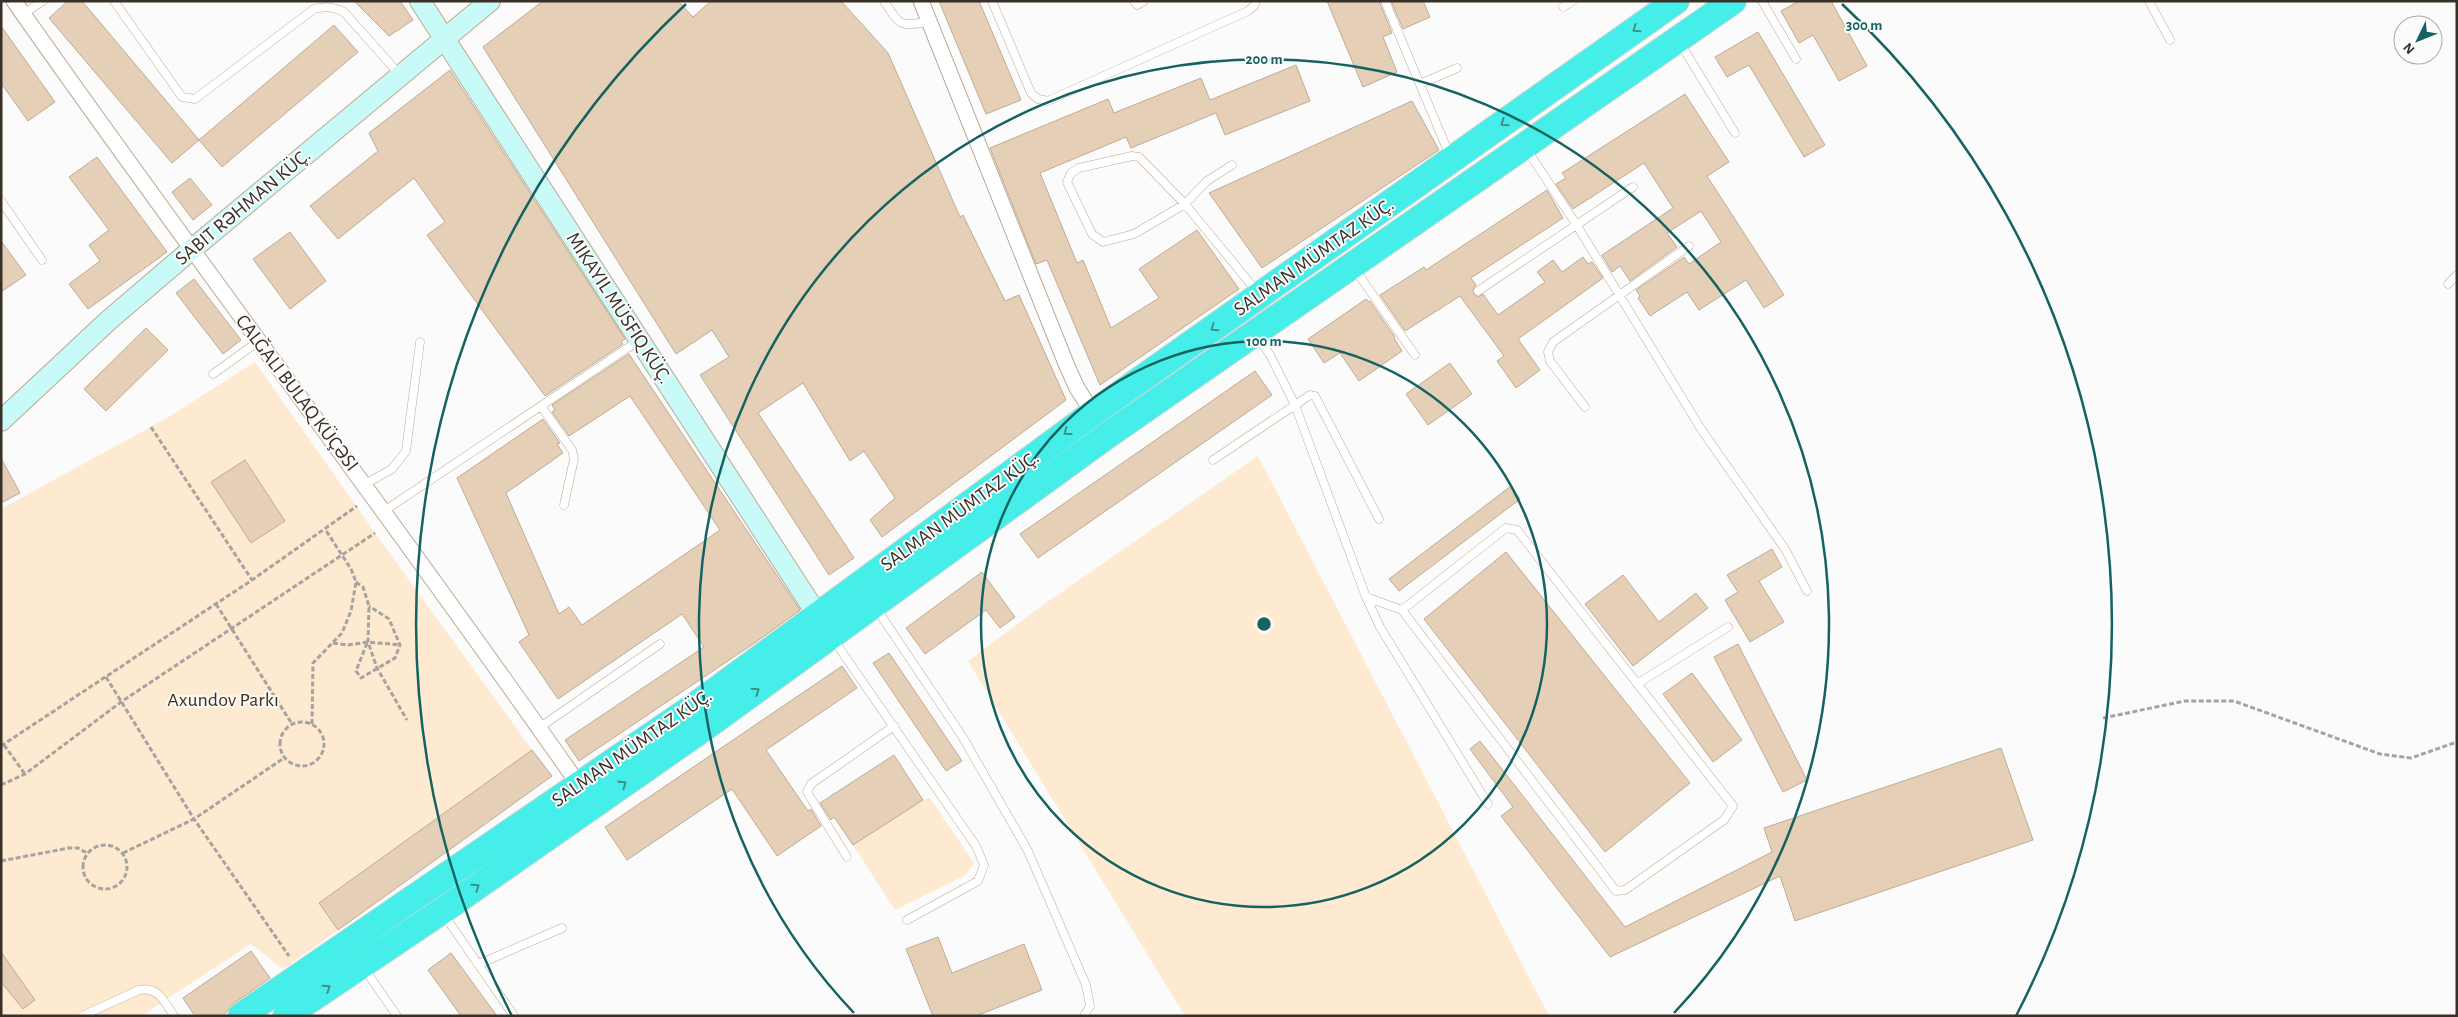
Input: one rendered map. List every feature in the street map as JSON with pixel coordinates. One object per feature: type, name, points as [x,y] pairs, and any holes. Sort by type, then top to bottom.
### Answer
[{"type":"highway","name":"SALMAN MÜMTAZ KÜÇ.","points":[[241,1016],[354,954],[585,796],[693,706],[1093,413],[1676,1]]},
{"type":"highway","points":[[1680,1],[1687,32]]},
{"type":"highway","points":[[292,1014],[354,954],[442,911],[585,796],[832,637],[1108,435],[1734,1]]},
{"type":"highway","points":[[1312,259],[1328,284]]},
{"type":"highway","points":[[1250,303],[1256,334]]},
{"type":"main road","points":[[420,1],[818,616]]},
{"type":"main road","name":"SABIT RƏHMAN KÜÇ.","points":[[1,420],[109,320],[490,1]]},
{"type":"street","points":[[14,1],[191,250],[384,510],[585,796]]},
{"type":"street","points":[[921,1],[1067,366],[1077,388],[1093,413]]},
{"type":"lane","points":[[23,14],[43,1]]},
{"type":"lane","points":[[114,1],[182,97],[195,99],[314,9],[324,6],[334,7],[344,12],[401,76]]},
{"type":"lane","points":[[884,1],[898,22],[904,25],[929,22]]},
{"type":"lane","points":[[992,1],[1031,93],[1038,99],[1048,101],[1248,11],[1254,6],[1256,1]]},
{"type":"lane","points":[[1134,1],[1137,4],[1144,1]]},
{"type":"lane","points":[[1385,1],[1452,160]]},
{"type":"lane","points":[[1563,7],[1573,1]]},
{"type":"lane","points":[[1762,1],[1796,59]]},
{"type":"lane","points":[[2149,1],[2170,40]]},
{"type":"lane","points":[[1687,32],[1735,133]]},
{"type":"lane","points":[[1420,84],[1457,68]]},
{"type":"lane","points":[[1524,146],[1576,224],[1701,429],[1785,549],[1807,591]]},
{"type":"lane","points":[[1232,165],[1207,181],[1186,204],[1134,234],[1103,242],[1092,234],[1067,182],[1070,173],[1079,168],[1132,156],[1139,157],[1186,204],[1250,303]]},
{"type":"lane","points":[[1478,291],[1633,187]]},
{"type":"lane","points":[[1,201],[42,260]]},
{"type":"lane","points":[[1585,406],[1550,361],[1548,352],[1553,342],[1689,246]]},
{"type":"lane","points":[[1353,266],[1416,355]]},
{"type":"lane","points":[[2448,284],[2457,275]]},
{"type":"lane","points":[[1256,334],[1270,355],[1295,406],[1366,597],[1380,627],[1488,804]]},
{"type":"lane","points":[[384,510],[640,340]]},
{"type":"lane","points":[[213,374],[259,341]]},
{"type":"lane","points":[[365,484],[392,469],[406,451],[420,342]]},
{"type":"lane","points":[[1213,460],[1310,395],[1315,396],[1319,400],[1379,519]]},
{"type":"lane","points":[[541,406],[572,450],[574,459],[564,504]]},
{"type":"lane","points":[[1366,597],[1402,610],[1616,891],[1625,890],[1724,820],[1733,806],[1517,530],[1506,528],[1402,610]]},
{"type":"lane","points":[[874,605],[962,736],[1028,851],[1086,985],[1090,1006],[1084,1016]]},
{"type":"lane","points":[[1637,684],[1728,627]]},
{"type":"lane","points":[[832,637],[976,846],[984,865],[978,881],[907,920]]},
{"type":"lane","points":[[538,728],[660,644]]},
{"type":"lane","points":[[848,858],[807,792],[811,784],[894,726]]},
{"type":"lane","points":[[442,911],[514,1016]]},
{"type":"lane","points":[[479,964],[562,928]]},
{"type":"lane","points":[[354,954],[397,1016]]},
{"type":"lane","points":[[82,1016],[139,990],[148,988],[157,992],[174,1016]]},
{"type":"path","points":[[151,427],[252,580]]},
{"type":"path","points":[[24,774],[3,746],[252,580],[358,506]]},
{"type":"path","points":[[312,724],[313,663],[342,633],[350,611],[356,582],[352,569],[325,529]]},
{"type":"path","points":[[1,785],[24,774],[122,702],[375,533]]},
{"type":"path","points":[[356,582],[363,586],[369,606],[368,642],[377,668],[407,720]]},
{"type":"path","points":[[216,604],[292,724]]},
{"type":"path","points":[[368,642],[356,671],[361,678],[395,658],[400,645],[389,619],[369,606]]},
{"type":"path","points":[[332,643],[348,645],[368,642],[400,645]]},
{"type":"path","points":[[106,677],[194,818],[293,962]]},
{"type":"path","points":[[2104,718],[2185,702],[2234,701],[2380,754],[2411,758],[2457,742]]},
{"type":"path","points":[[302,721],[312,724],[320,730],[324,739],[324,749],[320,758],[312,765],[302,767],[292,765],[284,758],[279,749],[279,739],[284,730],[292,724],[302,721]]},
{"type":"path","points":[[123,853],[194,818],[284,758]]},
{"type":"path","points":[[105,844],[115,847],[123,853],[127,862],[125,877],[115,888],[105,890],[95,888],[87,882],[83,872],[83,862],[87,853],[95,847],[105,844]]},
{"type":"path","points":[[1,861],[69,848],[78,848],[87,853]]},
{"type":"green space","name":"Axundov Parkı","points":[[255,362],[375,533],[532,750],[319,903],[338,930],[283,969],[251,944],[141,1016],[1,1016],[1,509],[167,418]]},
{"type":"green space","points":[[1258,456],[1549,1016],[1185,1016],[968,661],[1046,603]]},
{"type":"green space","points":[[930,798],[974,863],[966,875],[895,910],[853,845],[923,800]]},
{"type":"building","points":[[68,1],[82,1],[199,140],[172,163],[49,18]]},
{"type":"building","points":[[354,1],[400,1],[413,20],[389,36]]},
{"type":"building","points":[[543,1],[678,1],[693,17],[711,1],[841,1],[888,53],[960,217],[963,215],[1005,301],[1019,295],[1066,400],[882,537],[870,520],[895,498],[864,451],[850,461],[803,383],[758,413],[854,558],[829,575],[700,375],[729,357],[712,330],[676,354],[483,47]]},
{"type":"building","points":[[939,1],[979,1],[1021,100],[986,114]]},
{"type":"building","points":[[1327,1],[1379,1],[1392,33],[1383,37],[1397,72],[1363,87]]},
{"type":"building","points":[[1391,1],[1423,1],[1430,17],[1403,29]]},
{"type":"building","points":[[1799,1],[1831,1],[1867,66],[1839,81],[1813,35],[1799,43],[1781,11]]},
{"type":"building","points":[[334,25],[358,52],[222,167],[199,140]]},
{"type":"building","points":[[1,26],[55,102],[28,121],[1,83]]},
{"type":"building","points":[[1758,32],[1825,145],[1804,157],[1749,65],[1727,77],[1715,57]]},
{"type":"building","points":[[1296,65],[1310,101],[1225,135],[1216,113],[1131,148],[1126,137],[1040,173],[1077,263],[1083,260],[1111,328],[1159,298],[1139,269],[1197,230],[1239,289],[1100,385],[1047,260],[1036,264],[990,148],[1108,99],[1114,113],[1201,78],[1210,100]]},
{"type":"building","points":[[450,70],[625,339],[621,342],[623,344],[545,396],[427,235],[445,222],[414,178],[338,239],[310,206],[378,151],[369,133]]},
{"type":"building","points":[[1685,94],[1729,162],[1707,176],[1784,295],[1764,308],[1746,280],[1699,310],[1687,292],[1650,316],[1638,298],[1640,296],[1636,290],[1684,257],[1689,264],[1721,242],[1701,211],[1667,233],[1677,247],[1630,281],[1620,266],[1612,272],[1602,255],[1673,208],[1644,163],[1573,209],[1556,184],[1566,178],[1562,173]]},
{"type":"building","points":[[1412,101],[1439,150],[1262,268],[1209,193]]},
{"type":"building","points":[[97,157],[167,252],[88,309],[69,284],[100,261],[89,245],[109,230],[69,177]]},
{"type":"building","points":[[190,178],[212,205],[193,220],[172,192]]},
{"type":"building","points":[[1547,190],[1563,218],[1471,278],[1476,285],[1473,289],[1474,294],[1478,297],[1483,294],[1498,315],[1545,282],[1537,272],[1553,260],[1562,272],[1583,257],[1588,264],[1592,262],[1603,278],[1518,339],[1540,370],[1516,388],[1497,361],[1504,356],[1460,296],[1405,331],[1380,295],[1424,267],[1426,270]]},
{"type":"building","points":[[290,232],[326,281],[290,309],[253,259]]},
{"type":"building","points":[[1,241],[26,275],[1,292]]},
{"type":"building","points":[[194,279],[241,340],[223,354],[176,293]]},
{"type":"building","points":[[1366,299],[1370,301],[1395,337],[1402,351],[1359,381],[1340,353],[1324,363],[1308,339]]},
{"type":"building","points":[[146,328],[168,350],[106,411],[84,389]]},
{"type":"building","points":[[629,354],[800,610],[756,642],[579,761],[565,740],[704,647],[682,614],[558,699],[519,642],[529,635],[457,478],[543,419],[560,443],[557,444],[563,453],[506,493],[559,614],[569,607],[582,625],[720,530],[630,396],[569,436],[552,412],[555,410],[552,405]]},
{"type":"building","points":[[1450,363],[1472,394],[1428,425],[1406,394]]},
{"type":"building","points":[[1255,371],[1272,395],[1038,558],[1020,534]]},
{"type":"building","points":[[1,458],[20,493],[1,503]]},
{"type":"building","points":[[245,460],[285,521],[251,543],[211,482]]},
{"type":"building","points":[[1511,486],[1520,499],[1399,591],[1389,579]]},
{"type":"building","points":[[1772,549],[1782,567],[1759,581],[1784,622],[1750,642],[1725,600],[1738,592],[1727,575]]},
{"type":"building","points":[[1506,552],[1690,783],[1605,852],[1424,619]]},
{"type":"building","points":[[982,572],[1015,617],[1000,628],[986,610],[925,654],[906,628]]},
{"type":"building","points":[[1623,575],[1659,622],[1696,593],[1708,608],[1633,666],[1585,604]]},
{"type":"building","points":[[1738,644],[1807,780],[1783,792],[1714,657]]},
{"type":"building","points":[[889,653],[962,761],[946,771],[873,663]]},
{"type":"building","points":[[842,666],[857,688],[766,750],[808,811],[811,809],[821,826],[777,856],[732,789],[627,860],[605,827]]},
{"type":"building","points":[[1692,673],[1742,740],[1713,762],[1663,694]]},
{"type":"building","points":[[1480,741],[1625,927],[1772,852],[1764,828],[2001,748],[2033,840],[1795,921],[1780,876],[1610,957],[1501,816],[1513,807],[1470,749]]},
{"type":"building","points":[[532,750],[552,776],[338,930],[319,903]]},
{"type":"building","points":[[894,755],[923,800],[853,845],[834,817],[831,820],[820,803]]},
{"type":"building","points":[[938,937],[952,973],[1024,944],[1042,990],[976,1016],[933,1016],[906,949]]},
{"type":"building","points":[[251,951],[270,978],[233,1004],[223,1016],[195,1016],[183,998]]},
{"type":"building","points":[[1,952],[35,1000],[23,1009],[1,982]]},
{"type":"building","points":[[451,953],[497,1016],[461,1016],[428,970]]}]
